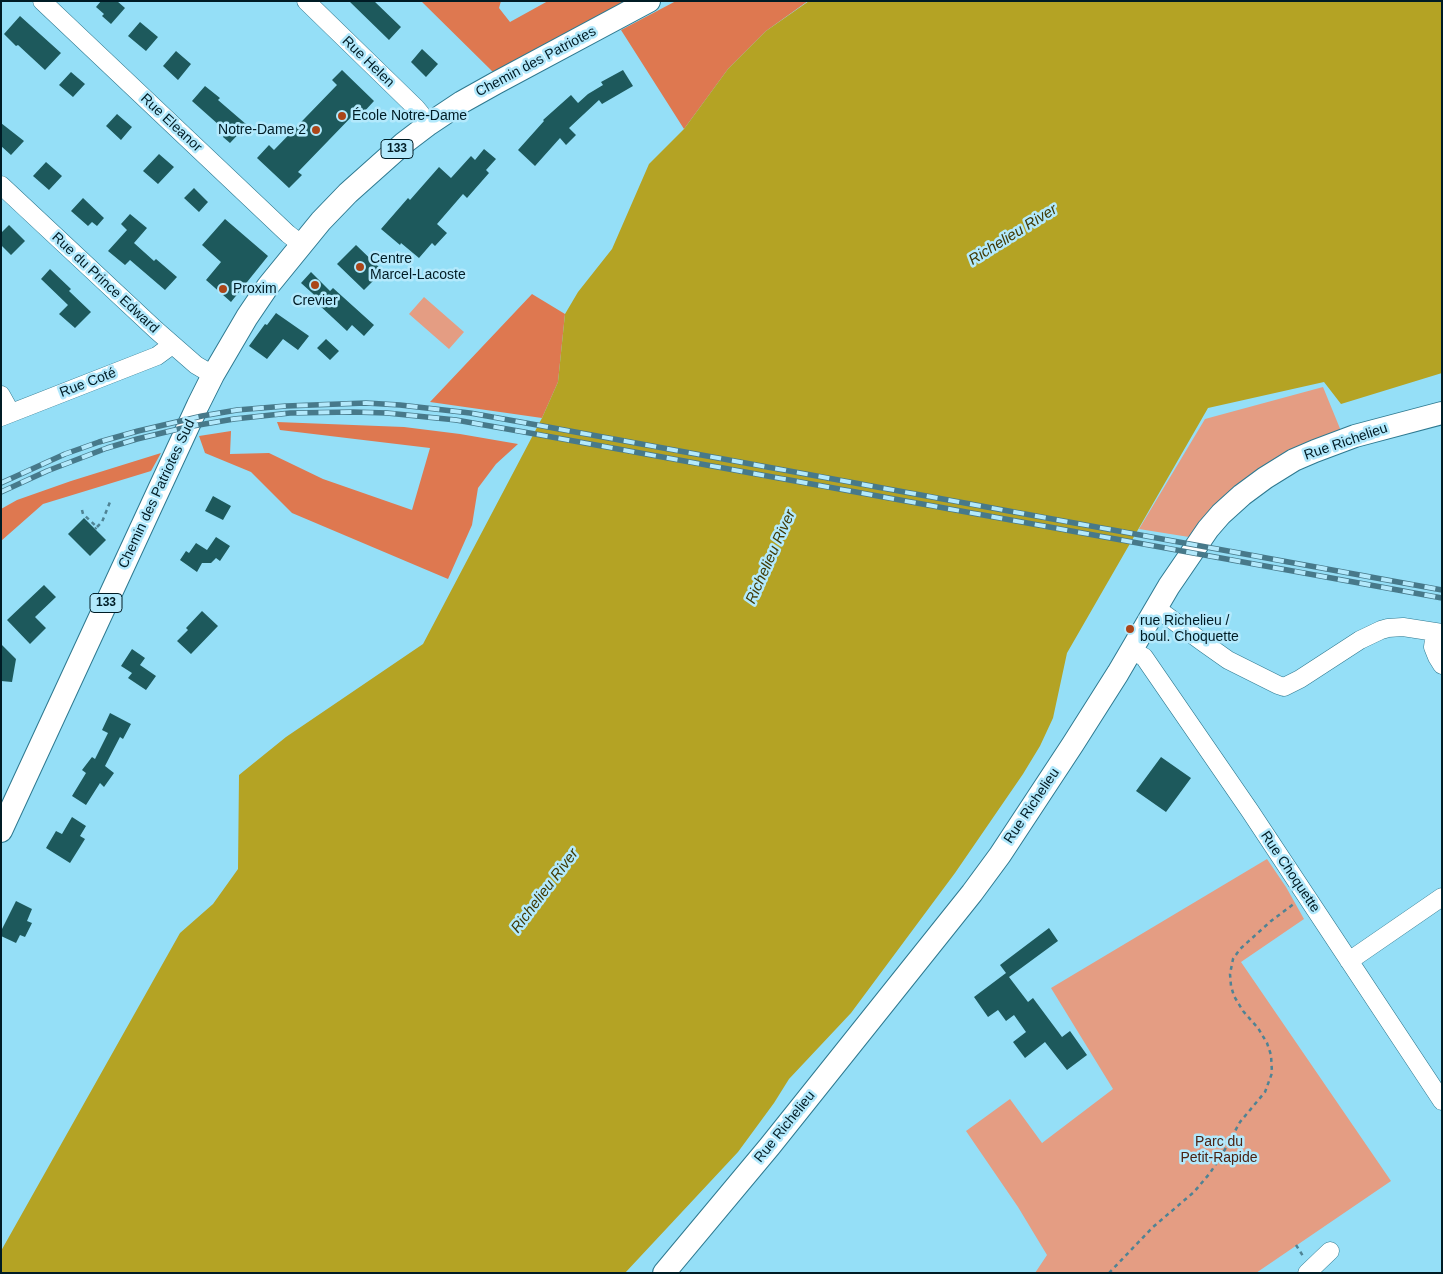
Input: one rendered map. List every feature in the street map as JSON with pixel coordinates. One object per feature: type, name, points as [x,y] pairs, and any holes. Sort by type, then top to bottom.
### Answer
[{"type":"main road","name":"Chemin des Patriotes","points":[[213,375],[247,317],[268,286],[301,244],[348,193],[404,143],[428,124],[462,102],[649,1]]},
{"type":"main road","name":"Chemin des Patriotes Sud","points":[[1,831],[213,375]]},
{"type":"main road","name":"Rue Richelieu","points":[[664,1273],[764,1154],[972,893],[1042,793],[1132,650],[1174,577],[1221,514],[1264,478],[1294,460],[1333,443],[1442,413]]},
{"type":"street","name":"Rue Eleanor","points":[[42,1],[288,234],[301,244]]},
{"type":"street","name":"Rue Helen","points":[[306,1],[416,108],[428,124]]},
{"type":"street","name":"Rue du Prince Edward","points":[[1,185],[172,344],[196,365],[213,375]]},
{"type":"street","name":"Rue Coté","points":[[6,415],[157,356],[172,344]]},
{"type":"street","points":[[1,396],[6,415]]},
{"type":"street","points":[[1156,608],[1228,660],[1278,686],[1284,687],[1300,680],[1360,640],[1388,628],[1402,627],[1439,633],[1434,647],[1442,665]]},
{"type":"street","name":"Rue Choquette","points":[[1132,650],[1144,657],[1250,811],[1442,1101]]},
{"type":"street","points":[[1350,961],[1442,897]]},
{"type":"street","points":[[1307,1267],[1330,1251]]},
{"type":"path","points":[[82,510],[96,528],[102,522],[110,502]]},
{"type":"path","points":[[1109,1273],[1153,1227],[1194,1192],[1219,1160],[1240,1122],[1265,1092],[1272,1073],[1271,1055],[1267,1042],[1234,996],[1230,974],[1233,959],[1252,937],[1289,906],[1306,896]]},
{"type":"path","points":[[1296,1246],[1307,1267]]},
{"type":"green space","points":[[424,297],[464,332],[449,349],[409,314]]},
{"type":"green space","points":[[1323,387],[1341,431],[1202,520],[1189,537],[1139,529],[1205,419]]},
{"type":"green space","name":"Parc du Petit-Rapide","points":[[1267,859],[1304,919],[1241,962],[1391,1181],[1256,1273],[1035,1273],[1047,1255],[1018,1207],[966,1131],[1010,1099],[1042,1143],[1113,1089],[1051,988]]},
{"type":"shaded area","points":[[421,1],[501,1],[499,8],[510,22],[548,1],[626,1],[493,72]]},
{"type":"shaded area","points":[[676,1],[808,1],[766,31],[728,69],[684,129],[621,30]]},
{"type":"shaded area","points":[[532,294],[565,314],[558,382],[542,418],[430,402]]},
{"type":"shaded area","points":[[277,422],[404,427],[518,444],[496,464],[478,488],[472,525],[448,579],[292,513],[251,472],[205,453],[199,436],[231,431],[230,454],[269,453],[323,479],[412,510],[430,448],[280,430]]},
{"type":"shaded area","points":[[161,453],[151,471],[43,504],[1,541],[1,509],[17,500]]},
{"type":"water","name":"Richelieu River","points":[[809,1],[1442,1],[1442,373],[1341,404],[1324,382],[1208,408],[1067,653],[1053,718],[1040,746],[1023,774],[955,873],[851,1013],[789,1079],[738,1152],[625,1273],[1,1273],[1,1251],[180,933],[213,904],[238,869],[239,775],[286,737],[423,644],[542,418],[558,382],[565,314],[578,292],[612,249],[649,164],[684,129],[728,69],[766,31]]},
{"type":"building","points":[[101,1],[117,1],[125,8],[111,24],[96,7]]},
{"type":"building","points":[[349,1],[374,1],[401,27],[389,40]]},
{"type":"building","points":[[20,16],[61,53],[45,70],[4,34]]},
{"type":"building","points":[[140,22],[158,37],[146,51],[128,36]]},
{"type":"building","points":[[422,49],[438,64],[426,77],[411,62]]},
{"type":"building","points":[[176,51],[191,64],[178,80],[163,66]]},
{"type":"building","name":"Notre-Dame 2","points":[[342,70],[374,101],[362,114],[358,110],[298,172],[302,175],[289,188],[257,158],[269,145],[274,150],[337,85],[332,80]]},
{"type":"building","points":[[623,70],[633,86],[602,104],[599,100],[569,128],[576,135],[566,145],[560,138],[535,166],[518,150],[543,120],[571,95],[578,103],[603,85],[601,82]]},
{"type":"building","points":[[71,72],[85,84],[73,97],[59,85]]},
{"type":"building","points":[[205,86],[247,125],[230,143],[223,137],[226,133],[218,127],[219,125],[192,101]]},
{"type":"building","points":[[117,114],[132,127],[121,140],[106,126]]},
{"type":"building","points":[[1,123],[24,141],[11,155],[1,146]]},
{"type":"building","points":[[484,149],[496,159],[486,170],[489,173],[467,198],[463,194],[437,224],[447,233],[435,246],[432,243],[419,258],[381,229],[439,167],[451,178],[471,156],[475,160]]},
{"type":"building","points":[[159,154],[174,167],[158,184],[143,171]]},
{"type":"building","points":[[46,162],[62,176],[49,190],[33,176]]},
{"type":"building","points":[[194,188],[208,202],[199,212],[184,198]]},
{"type":"building","points":[[83,198],[104,218],[97,226],[92,222],[88,226],[71,211]]},
{"type":"building","points":[[130,214],[147,228],[134,243],[154,261],[156,259],[177,277],[165,290],[130,260],[125,265],[108,251],[127,230],[121,224]]},
{"type":"building","points":[[225,219],[268,256],[231,302],[206,280],[221,262],[202,245]]},
{"type":"building","points":[[9,225],[25,241],[11,255],[1,245],[1,233]]},
{"type":"building","name":"Centre Marcel-Lacoste","points":[[356,245],[383,271],[364,290],[337,264]]},
{"type":"building","points":[[50,269],[91,312],[75,328],[59,314],[68,305],[41,279]]},
{"type":"building","points":[[311,272],[330,291],[333,288],[374,325],[364,336],[352,325],[347,331],[318,304],[321,301],[301,283]]},
{"type":"building","points":[[276,313],[309,336],[298,350],[283,339],[267,359],[249,346],[265,324],[267,325]]},
{"type":"building","points":[[326,339],[339,351],[330,360],[317,348]]},
{"type":"building","points":[[213,496],[231,506],[223,520],[205,511]]},
{"type":"building","points":[[84,518],[106,540],[90,556],[68,534]]},
{"type":"building","points":[[216,537],[230,546],[220,561],[216,558],[211,563],[202,563],[197,572],[180,560],[186,551],[189,553],[196,543],[207,550]]},
{"type":"building","points":[[44,585],[56,597],[35,617],[46,628],[30,644],[7,620]]},
{"type":"building","points":[[202,611],[218,626],[191,654],[177,641]]},
{"type":"building","points":[[1,644],[16,659],[12,682],[1,681]]},
{"type":"building","points":[[132,649],[145,658],[140,665],[156,676],[146,690],[128,678],[132,673],[121,666]]},
{"type":"building","points":[[110,713],[131,724],[123,739],[120,737],[105,766],[114,773],[104,787],[100,783],[86,805],[72,796],[86,773],[82,770],[92,757],[95,759],[108,733],[102,730]]},
{"type":"building","points":[[1161,757],[1191,778],[1166,812],[1136,791]]},
{"type":"building","points":[[72,817],[86,826],[80,836],[85,839],[70,863],[46,848],[56,831],[62,834]]},
{"type":"building","points":[[16,901],[32,909],[27,921],[32,923],[25,937],[20,935],[16,943],[1,936],[1,931]]},
{"type":"building","points":[[1049,928],[1058,941],[1009,977],[1028,1002],[1033,998],[1062,1037],[1070,1031],[1087,1055],[1067,1070],[1045,1042],[1025,1058],[1013,1042],[1026,1032],[1014,1015],[1006,1021],[998,1010],[988,1017],[974,997],[1006,973],[1000,965]]},
{"type":"railway","points":[[1,483],[65,454],[99,442],[202,416],[237,410],[286,406],[366,403],[400,405],[470,413],[1442,590]]},
{"type":"railway","points":[[1,492],[47,471],[107,448],[187,427],[234,419],[290,413],[387,413],[456,420],[1442,598]]},
{"type":"place","name":"École Notre-Dame","points":[[342,116]]},
{"type":"place","name":"Notre-Dame 2","points":[[316,130]]},
{"type":"place","name":"Centre Marcel-Lacoste","points":[[360,267]]},
{"type":"place","name":"Crevier","points":[[315,285]]},
{"type":"place","name":"Proxim","points":[[223,289]]},
{"type":"place","name":"rue Richelieu / boul. Choquette","points":[[1130,629]]}]
